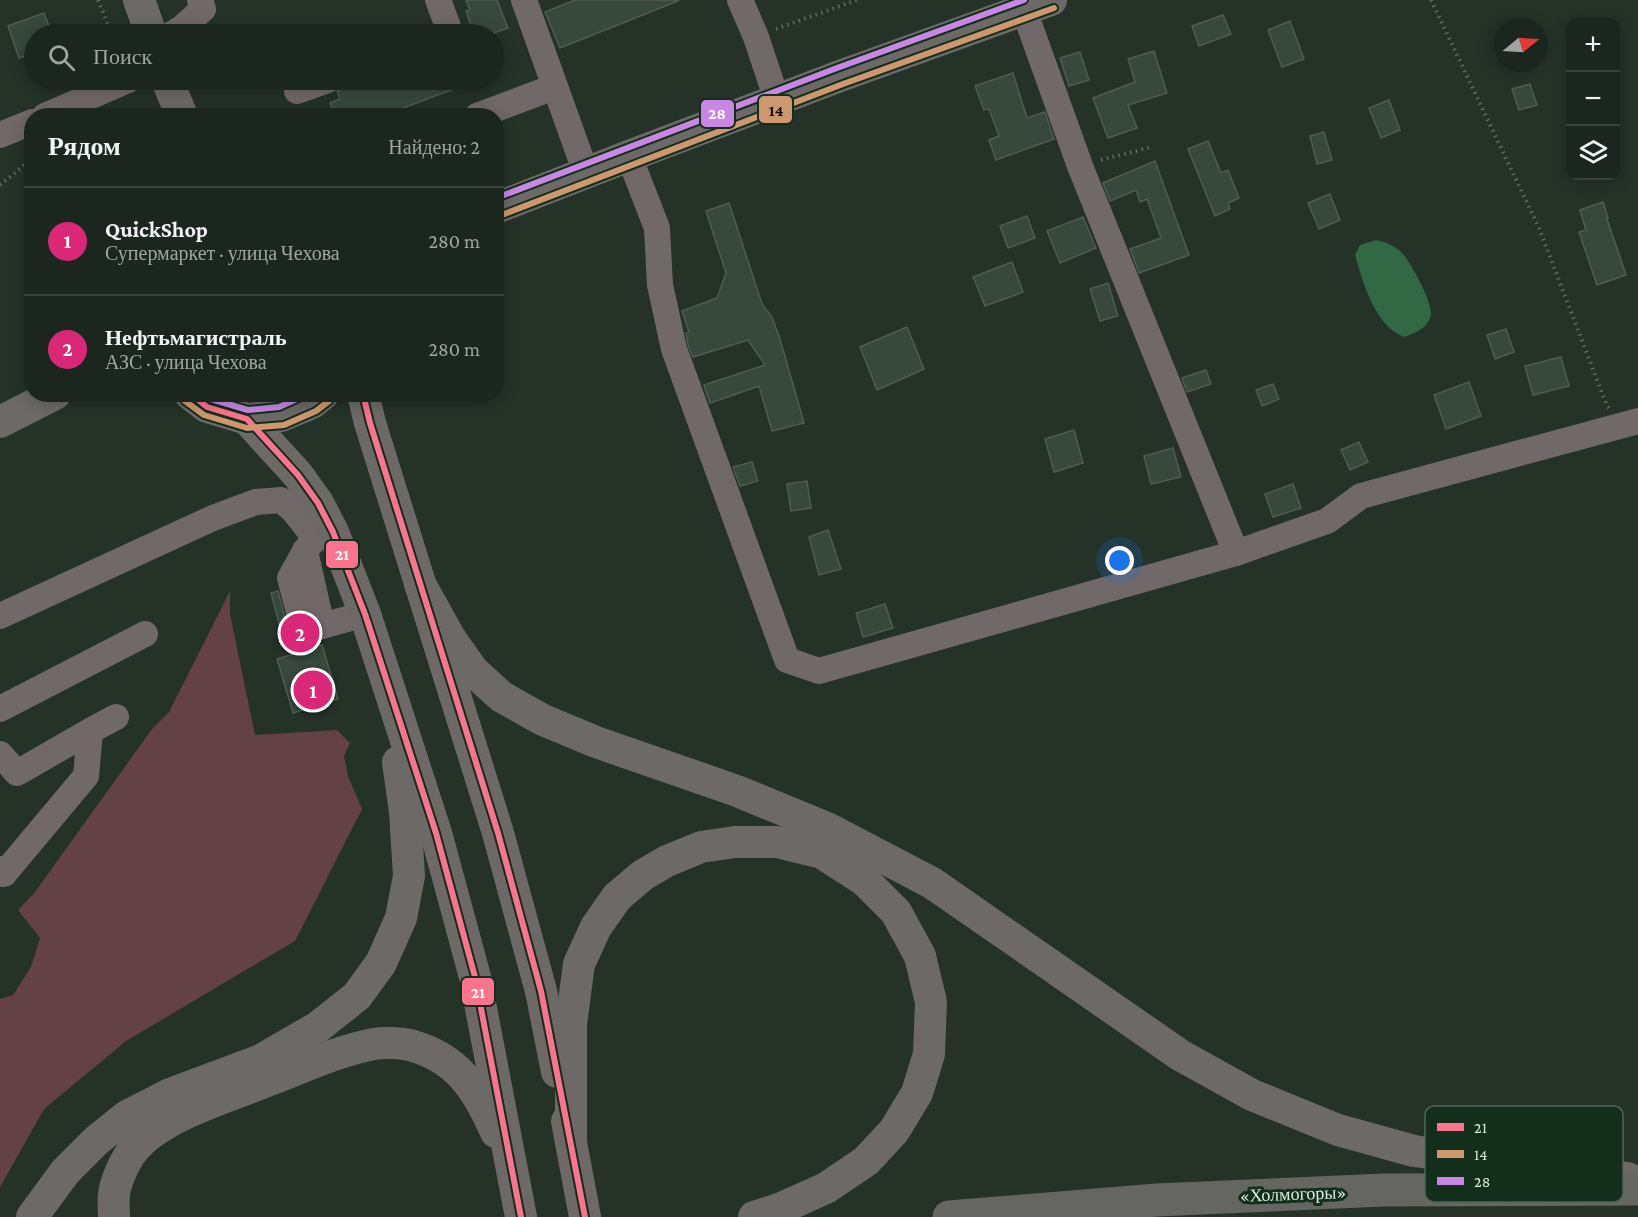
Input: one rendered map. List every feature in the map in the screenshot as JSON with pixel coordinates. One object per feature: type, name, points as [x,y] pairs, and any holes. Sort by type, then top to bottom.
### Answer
[{"type":"highway","name":"«Холмогоры»","points":[[1623,1189],[1638,1189]]},
{"type":"highway","name":"«Холмогоры»","points":[[949,1217],[1157,1200],[1425,1190]]},
{"type":"main road","points":[[139,0],[147,24]]},
{"type":"main road","points":[[504,205],[840,76],[1037,5]]},
{"type":"main road","points":[[171,90],[179,108]]},
{"type":"main road","points":[[0,422],[39,402]]},
{"type":"main road","points":[[200,402],[207,407],[247,419],[281,416],[314,402]]},
{"type":"main road","points":[[365,402],[498,833],[541,991],[585,1217]]},
{"type":"main road","points":[[247,419],[298,475],[318,503],[318,540],[365,614],[436,833],[475,977],[521,1217]]},
{"type":"main road","points":[[420,584],[450,638],[473,671],[502,697],[543,720],[596,742],[737,791],[827,828],[932,883],[1180,1055],[1252,1095],[1338,1130],[1425,1152]]},
{"type":"main road","points":[[32,1217],[65,1172],[97,1140],[127,1116],[170,1094],[261,1060],[318,1027],[357,996],[381,963],[401,918],[409,876],[405,812],[386,678]]},
{"type":"main road","points":[[573,1149],[571,1024],[579,964],[596,927],[617,897],[643,875],[667,861],[701,847],[735,842],[777,842],[822,853],[864,880],[896,912],[920,956],[931,1002],[930,1054],[917,1093],[894,1131],[866,1161],[826,1188],[779,1209],[754,1217]]},
{"type":"main road","points":[[114,1217],[114,1192],[123,1168],[134,1150],[152,1132],[184,1114],[340,1052],[376,1043],[409,1045],[443,1058],[463,1074],[486,1110],[513,1170]]},
{"type":"main road","points":[[1623,1177],[1638,1179]]},
{"type":"lane","points":[[186,24],[203,9],[200,0]]},
{"type":"lane","points":[[438,0],[447,24]]},
{"type":"lane","points":[[524,0],[586,173]]},
{"type":"lane","points":[[740,0],[756,37],[777,100]]},
{"type":"lane","points":[[1037,5],[1080,166],[1236,553]]},
{"type":"lane","points":[[498,108],[554,87]]},
{"type":"lane","points":[[63,108],[105,90]]},
{"type":"lane","points":[[0,135],[24,125]]},
{"type":"lane","points":[[629,156],[657,228],[660,285],[674,349],[787,660],[819,670],[1236,553],[1327,521],[1361,496],[1636,422]]},
{"type":"lane","points":[[0,616],[213,518],[256,502],[281,500],[293,510],[318,540],[313,629],[365,614]]},
{"type":"lane","points":[[0,709],[145,634]]},
{"type":"lane","points":[[0,754],[17,773],[116,717]]},
{"type":"lane","points":[[0,869],[4,874],[86,776],[90,730]]},
{"type":"path","points":[[98,0],[108,24]]},
{"type":"path","points":[[756,37],[857,0]]},
{"type":"path","points":[[1431,0],[1539,228],[1607,406],[1619,416],[1636,422]]},
{"type":"path","points":[[1080,166],[1151,147]]},
{"type":"path","points":[[0,185],[24,166]]},
{"type":"shaded area","points":[[1376,240],[1392,246],[1405,256],[1428,300],[1430,319],[1417,332],[1404,337],[1394,331],[1378,314],[1366,290],[1355,255],[1360,245]]},
{"type":"shaded area","points":[[230,591],[230,614],[255,735],[337,730],[350,743],[344,756],[348,776],[362,809],[295,941],[126,1041],[44,1109],[0,1187],[0,999],[13,995],[31,967],[40,938],[18,910],[35,892],[152,729],[169,712]]},
{"type":"building","points":[[466,0],[497,0],[508,28],[504,29],[504,24],[471,24],[466,11],[470,10]]},
{"type":"building","points":[[575,0],[678,1],[560,48],[545,12]]},
{"type":"building","points":[[44,13],[48,24],[24,24],[24,56],[19,58],[8,26]]},
{"type":"building","points":[[1223,15],[1231,34],[1199,46],[1192,26]]},
{"type":"building","points":[[1290,21],[1304,59],[1282,67],[1268,30]]},
{"type":"building","points":[[1154,51],[1167,93],[1128,105],[1137,128],[1108,138],[1093,98],[1135,82],[1128,59]]},
{"type":"building","points":[[1080,52],[1089,80],[1069,86],[1060,58]]},
{"type":"building","points":[[1013,73],[1027,118],[1045,112],[1054,139],[996,160],[989,140],[999,136],[989,109],[984,110],[975,86]]},
{"type":"building","points":[[1530,84],[1537,105],[1519,110],[1512,89]]},
{"type":"building","points":[[451,90],[403,108],[332,108],[330,103],[340,99],[337,91]]},
{"type":"building","points":[[1389,100],[1400,130],[1381,138],[1369,108]]},
{"type":"building","points":[[1324,132],[1332,160],[1317,164],[1310,136]]},
{"type":"building","points":[[1208,141],[1221,173],[1228,170],[1239,198],[1228,203],[1230,209],[1215,216],[1188,149]]},
{"type":"building","points":[[1155,161],[1189,255],[1139,273],[1130,249],[1161,238],[1147,199],[1140,202],[1136,190],[1110,201],[1103,183]]},
{"type":"building","points":[[1330,194],[1340,220],[1319,229],[1308,203]]},
{"type":"building","points":[[1603,202],[1626,275],[1597,285],[1579,232],[1586,230],[1580,210]]},
{"type":"building","points":[[729,203],[762,304],[772,317],[780,339],[804,423],[772,431],[759,386],[710,403],[704,385],[765,365],[748,340],[693,357],[688,345],[686,333],[689,332],[682,311],[717,298],[726,273],[706,211]]},
{"type":"building","points":[[1027,216],[1035,238],[1008,248],[1000,226]]},
{"type":"building","points":[[1083,217],[1096,248],[1060,263],[1047,231]]},
{"type":"building","points":[[1012,262],[1023,292],[985,306],[973,277]]},
{"type":"building","points":[[1108,283],[1118,316],[1100,321],[1090,289]]},
{"type":"building","points":[[907,327],[924,369],[877,390],[860,347]]},
{"type":"building","points":[[1506,329],[1514,352],[1495,359],[1487,335]]},
{"type":"building","points":[[1561,357],[1569,386],[1533,395],[1525,366]]},
{"type":"building","points":[[1206,370],[1211,384],[1187,392],[1182,378]]},
{"type":"building","points":[[1469,382],[1481,416],[1446,429],[1434,395]]},
{"type":"building","points":[[1273,384],[1279,399],[1262,406],[1256,390]]},
{"type":"building","points":[[1074,430],[1083,463],[1054,472],[1045,439]]},
{"type":"building","points":[[1359,442],[1368,462],[1350,470],[1341,450]]},
{"type":"building","points":[[1173,448],[1181,477],[1151,484],[1144,456]]},
{"type":"building","points":[[752,462],[758,481],[740,486],[733,467]]},
{"type":"building","points":[[807,481],[811,508],[791,511],[787,484]]},
{"type":"building","points":[[1293,484],[1301,508],[1273,517],[1265,494]]},
{"type":"building","points":[[828,530],[841,569],[819,575],[809,537]]},
{"type":"building","points":[[278,591],[287,625],[280,627],[271,593]]},
{"type":"building","points":[[885,604],[893,628],[863,637],[856,613]]},
{"type":"building","points":[[322,645],[338,699],[293,713],[277,659]]},
{"type":"transit line","name":"28","points":[[504,195],[837,68],[1024,0]]},
{"type":"transit line","name":"14","points":[[504,214],[843,84],[1054,8]]},
{"type":"transit line","name":"14","points":[[186,402],[204,415],[247,428],[284,425],[316,411],[328,402]]},
{"type":"transit line","name":"21","points":[[201,402],[207,407],[247,419],[298,475],[318,503],[333,532],[365,614],[436,833],[475,977],[521,1217]]},
{"type":"transit line","name":"28","points":[[221,402],[248,410],[279,407],[290,402]]},
{"type":"transit line","name":"21","points":[[365,402],[498,833],[541,991],[585,1217]]},
{"type":"place","name":"Нефтьмагистраль","points":[[300,633]]},
{"type":"place","name":"QuickShop","points":[[313,690]]}]
